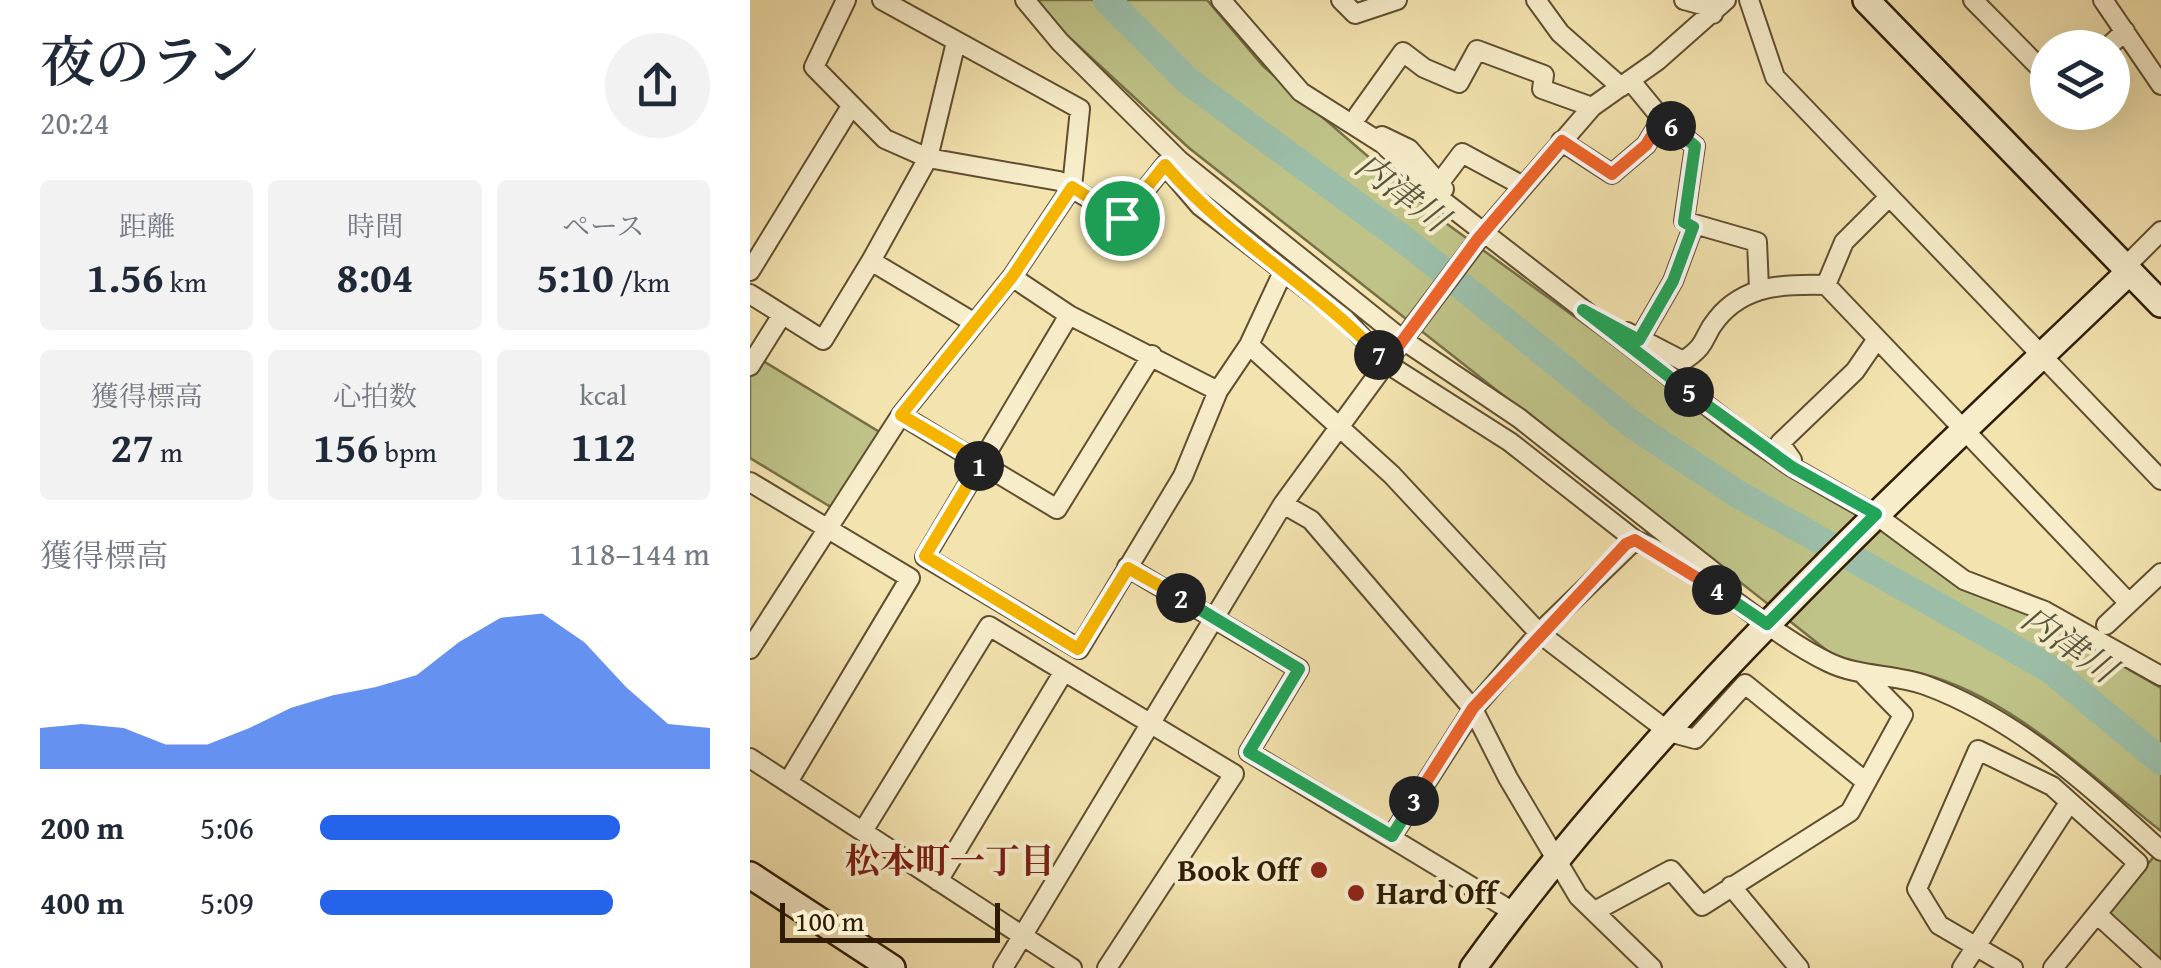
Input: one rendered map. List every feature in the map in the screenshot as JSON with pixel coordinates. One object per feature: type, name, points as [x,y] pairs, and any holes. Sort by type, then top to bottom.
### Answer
[{"type":"main road","points":[[1866,0],[2161,304]]},
{"type":"main road","points":[[1474,968],[1557,862],[1773,619],[2126,270]]},
{"type":"main road","points":[[750,875],[892,968]]},
{"type":"street","points":[[846,0],[814,67],[850,108],[885,139],[928,158],[1072,187],[1122,218],[1165,165],[1200,206],[1282,274],[1344,318],[1386,363],[1510,442],[1635,540],[1670,558],[1727,597],[1773,619],[1830,663],[1921,684],[1975,706],[2016,730],[2161,851]]},
{"type":"street","points":[[1025,0],[1060,42],[1076,53],[1180,160],[1520,418],[1724,580],[1727,597]]},
{"type":"street","points":[[1221,0],[1301,92],[1382,140],[1409,149],[1440,181],[1451,207]]},
{"type":"street","points":[[1341,0],[1355,14],[1396,0]]},
{"type":"street","points":[[1536,0],[1560,33],[1626,84],[1695,146],[1684,222],[1757,242],[1759,288]]},
{"type":"street","points":[[1684,0],[1719,7]]},
{"type":"street","points":[[1749,0],[1775,77],[2161,480]]},
{"type":"street","points":[[1974,0],[2030,58]]},
{"type":"street","points":[[750,649],[901,415],[1012,277],[1072,187],[1080,109],[893,3]]},
{"type":"street","points":[[2111,3],[2125,30]]},
{"type":"street","points":[[1003,968],[1283,504],[1480,236],[1592,107],[1719,7]]},
{"type":"street","points":[[2130,37],[2161,85]]},
{"type":"street","points":[[750,294],[823,340],[928,158],[956,42]]},
{"type":"street","points":[[1358,115],[1404,52],[1424,68],[1459,82],[1477,50],[1544,75],[1542,89],[1592,107]]},
{"type":"street","points":[[750,271],[850,108]]},
{"type":"street","points":[[1335,114],[1358,115],[1480,236],[1792,467],[1874,517],[1964,580],[2044,611],[2161,676]]},
{"type":"street","points":[[1562,141],[1612,174],[1646,145],[1662,119]]},
{"type":"street","points":[[1440,181],[1462,154],[1523,186]]},
{"type":"street","points":[[1826,286],[1844,242],[1888,197]]},
{"type":"street","points":[[1639,340],[1673,281],[1693,227]]},
{"type":"street","points":[[2126,270],[2161,232]]},
{"type":"street","points":[[871,260],[973,322]]},
{"type":"street","points":[[1069,315],[925,556],[1078,649],[1182,476],[1218,391],[1248,345],[1282,274]]},
{"type":"street","points":[[1012,277],[1069,315],[1218,391]]},
{"type":"street","points":[[1583,310],[1684,361],[1704,347],[1716,319],[1759,288],[1826,286],[2129,603]]},
{"type":"street","points":[[750,366],[782,315]]},
{"type":"street","points":[[1792,467],[1780,443],[1855,372],[1878,338]]},
{"type":"street","points":[[1248,345],[1392,475],[1538,634],[1669,732],[1695,740],[1745,684],[1866,782]]},
{"type":"street","points":[[901,415],[1057,508],[1152,355]]},
{"type":"street","points":[[750,482],[910,578],[788,782]]},
{"type":"street","points":[[1283,504],[1311,520],[1473,708],[1578,896],[1652,968]]},
{"type":"street","points":[[1392,836],[1473,708],[1538,634],[1626,544],[1635,540]]},
{"type":"street","points":[[1128,568],[1299,669],[1249,752],[1515,913]]},
{"type":"street","points":[[2106,626],[2161,573]]},
{"type":"street","points":[[863,831],[989,626],[1234,774],[1107,968]]},
{"type":"street","points":[[1596,911],[1670,870],[1702,906],[1850,812],[1903,715],[1861,672]]},
{"type":"street","points":[[938,881],[1063,673]]},
{"type":"street","points":[[2014,968],[1939,925],[1917,889],[1978,750],[2052,786],[2138,863],[2053,968]]},
{"type":"street","points":[[750,758],[1072,968]]},
{"type":"street","points":[[1962,968],[2069,803]]},
{"type":"street","points":[[1730,886],[1799,968]]},
{"type":"street","points":[[2097,914],[2156,968]]},
{"type":"green space","points":[[1029,0],[1207,0],[1263,66],[1443,221],[1733,432],[1829,494],[2113,652],[2123,666],[2161,688],[2161,831],[2049,740],[1988,701],[1923,674],[1839,660],[1189,148]]},
{"type":"green space","points":[[760,359],[881,433],[836,504],[829,506],[750,458],[750,376]]},
{"type":"green space","points":[[2155,855],[2161,860],[2161,965],[2107,916]]},
{"type":"waterway","name":"内津川","points":[[1107,0],[1188,81],[1411,245],[1633,425],[1736,493],[2050,669],[2161,761]]},
{"type":"place","name":"Book Off","points":[[1319,870]]},
{"type":"place","name":"Hard Off","points":[[1356,893]]},
{"type":"district","name":"松本町一丁目","points":[[950,861]]},
{"type":"route","points":[[1662,119],[1695,146],[1684,222],[1693,227],[1673,281],[1639,340],[1596,313],[1583,310],[1792,467],[1876,514],[1767,624],[1651,546],[1635,540],[1626,544],[1473,708],[1392,836],[1249,752],[1299,669],[1214,616],[1128,568],[1078,649],[925,556],[981,462],[901,415],[1012,277],[1072,187],[1122,218],[1165,165],[1200,206],[1282,274],[1344,318],[1386,363],[1477,240],[1562,141],[1605,173],[1612,174],[1646,145],[1662,119]]}]
